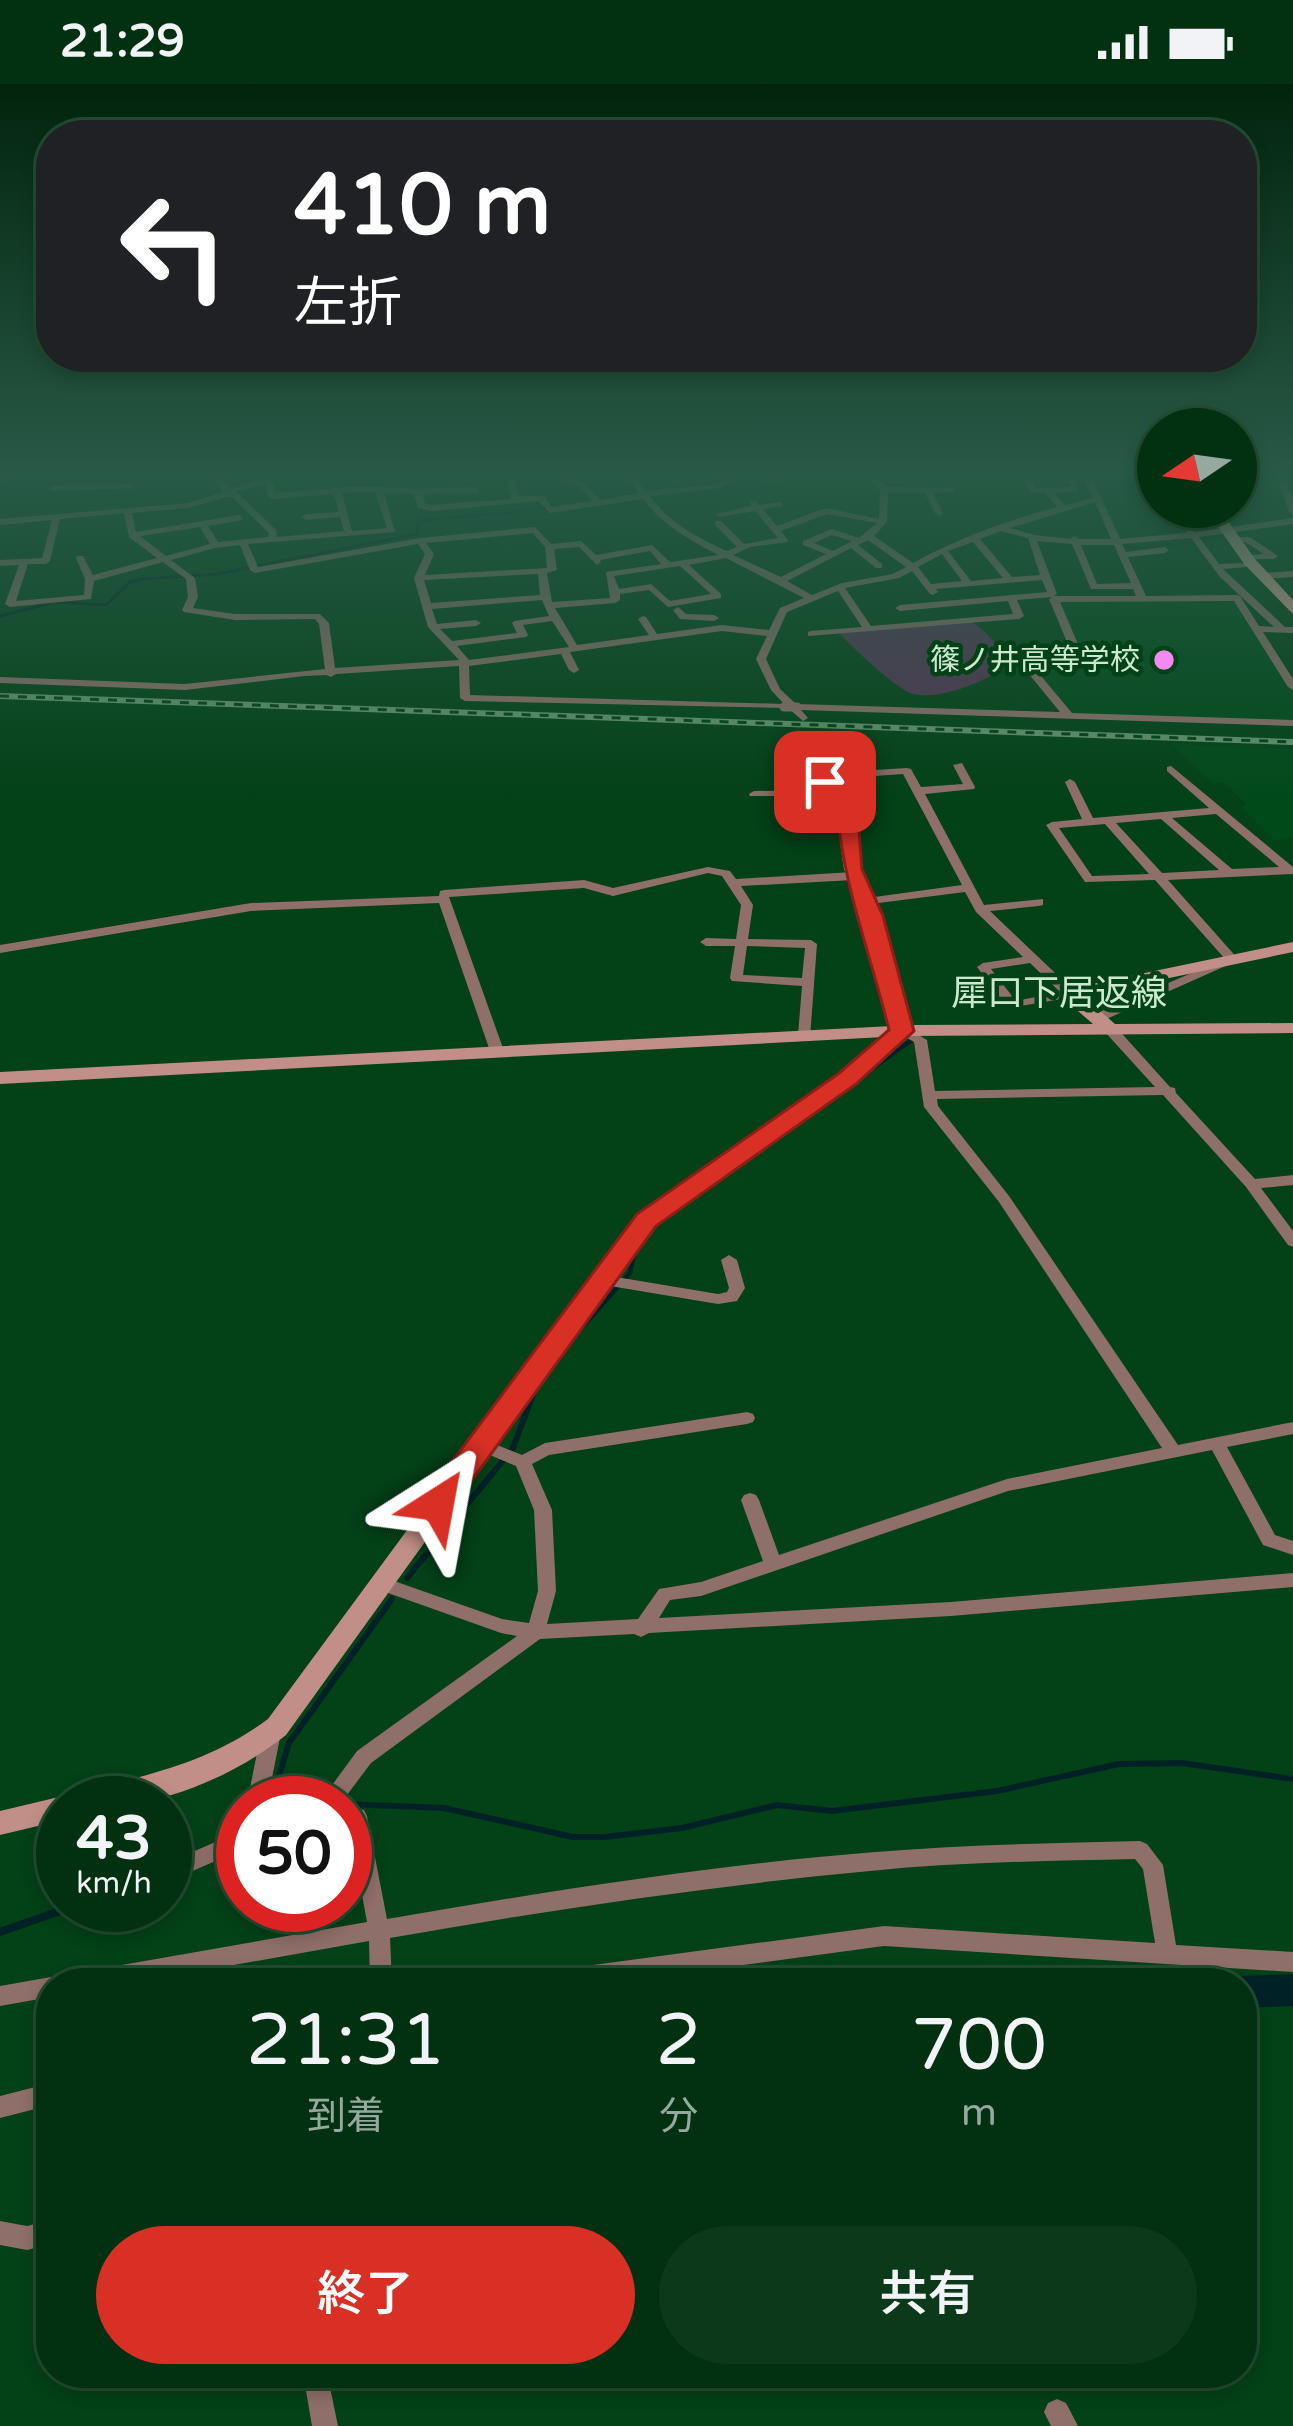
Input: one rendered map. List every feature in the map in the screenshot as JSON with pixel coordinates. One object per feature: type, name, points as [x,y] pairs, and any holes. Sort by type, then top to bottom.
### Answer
[{"type":"main road","points":[[1270,584],[1293,609]]},
{"type":"street","points":[[19,584],[10,592],[10,604],[81,600],[88,597],[89,584]]},
{"type":"street","points":[[189,584],[189,612],[317,616],[324,622],[332,674]]},
{"type":"street","points":[[422,584],[434,627],[464,660],[465,698],[1293,723]]},
{"type":"street","points":[[487,584],[492,600]]},
{"type":"street","points":[[541,584],[570,649],[574,670]]},
{"type":"street","points":[[430,605],[492,600],[551,607],[615,600],[612,584]]},
{"type":"street","points":[[615,592],[651,586],[668,604],[718,596],[705,584]]},
{"type":"street","points":[[792,584],[812,598]]},
{"type":"street","points":[[791,709],[752,665],[761,659],[783,610],[855,584]]},
{"type":"street","points":[[883,584],[910,624]]},
{"type":"street","points":[[927,584],[942,604]]},
{"type":"street","points":[[929,587],[965,584]]},
{"type":"street","points":[[900,608],[1052,594],[1048,584]]},
{"type":"street","points":[[1093,584],[1139,592],[1242,597]]},
{"type":"street","points":[[1135,584],[1139,592]]},
{"type":"street","points":[[1231,584],[1288,630]]},
{"type":"street","points":[[840,587],[868,628]]},
{"type":"street","points":[[1067,715],[1024,662],[1078,656],[1054,599],[1139,592]]},
{"type":"street","points":[[1242,597],[1293,687]]},
{"type":"street","points":[[811,634],[1019,616],[1012,598]]},
{"type":"street","points":[[692,601],[718,623]]},
{"type":"street","points":[[452,644],[524,635],[517,623],[551,607]]},
{"type":"street","points":[[678,610],[683,617],[770,633]]},
{"type":"street","points":[[643,619],[655,638]]},
{"type":"street","points":[[434,627],[476,623]]},
{"type":"street","points":[[0,680],[185,687],[570,649],[655,638],[718,623]]},
{"type":"street","points":[[594,627],[603,644]]},
{"type":"street","points":[[1256,629],[1288,630]]},
{"type":"street","points":[[761,659],[770,663],[791,709]]},
{"type":"street","points":[[816,738],[837,787],[854,876],[867,902],[902,1031]]},
{"type":"street","points":[[918,791],[970,787],[958,765]]},
{"type":"street","points":[[1171,769],[1292,870]]},
{"type":"street","points":[[754,794],[837,787],[907,771],[980,910],[1170,1091],[1197,1130],[1232,1158],[1293,1242]]},
{"type":"street","points":[[1070,782],[1089,821]]},
{"type":"street","points":[[1219,810],[1052,825],[1089,880],[1292,870]]},
{"type":"street","points":[[1166,817],[1229,873]]},
{"type":"street","points":[[1108,820],[1233,960]]},
{"type":"street","points":[[444,894],[584,884],[613,892],[708,870],[726,873],[747,905],[736,978],[807,982]]},
{"type":"street","points":[[735,884],[854,876]]},
{"type":"street","points":[[867,902],[967,888]]},
{"type":"street","points":[[0,950],[251,908],[444,899],[497,1051]]},
{"type":"street","points":[[980,910],[1039,902]]},
{"type":"street","points":[[706,942],[811,944],[805,1035]]},
{"type":"street","points":[[1032,959],[983,967],[1013,1005],[1293,947]]},
{"type":"street","points":[[1103,1024],[1233,960]]},
{"type":"street","name":"犀口下居返線","points":[[190,1776],[228,1762],[271,1732],[598,1279],[646,1220],[847,1079],[902,1031],[1103,1024],[1293,1028]]},
{"type":"street","points":[[0,1078],[902,1031],[920,1040],[933,1095],[931,1107],[1004,1198],[1173,1451]]},
{"type":"street","points":[[933,1095],[977,1090],[1170,1091]]},
{"type":"street","points":[[1251,1184],[1293,1180]]},
{"type":"street","points":[[598,1279],[718,1299],[732,1297],[737,1288],[729,1260]]},
{"type":"street","points":[[523,1462],[545,1449],[747,1418]]},
{"type":"street","points":[[640,1630],[665,1594],[701,1589],[1007,1484],[1293,1428]]},
{"type":"street","points":[[352,1776],[364,1756],[536,1632],[547,1592],[543,1510],[523,1462],[479,1444]]},
{"type":"street","points":[[1217,1444],[1269,1540],[1293,1548]]},
{"type":"street","points":[[750,1500],[773,1562]]},
{"type":"street","points":[[380,1583],[502,1626],[536,1632],[640,1630],[1293,1580]]},
{"type":"street","points":[[262,1776],[271,1732]]},
{"type":"street","points":[[0,1823],[36,1814]]},
{"type":"street","points":[[163,1968],[817,1864],[1036,1849],[1140,1850],[1153,1865],[1167,1952]]},
{"type":"street","points":[[372,1894],[380,1968]]},
{"type":"street","points":[[646,1968],[884,1936],[1293,1962]]},
{"type":"street","points":[[0,1996],[36,1990]]},
{"type":"street","points":[[0,2107],[36,2098]]},
{"type":"street","points":[[0,2233],[36,2236]]},
{"type":"street","points":[[318,2388],[325,2426]]},
{"type":"shaded area","name":"篠ノ井高等学校","points":[[1236,600],[1293,694],[1293,721],[1073,713],[1028,663],[1082,658],[1056,601]]},
{"type":"shaded area","points":[[971,622],[1013,662],[966,687],[925,695],[896,685],[838,632]]},
{"type":"shaded area","points":[[1172,744],[1293,749],[1293,838],[1275,841],[1223,782],[1213,784]]},
{"type":"waterway","points":[[0,616],[55,602],[106,605],[128,584]]},
{"type":"waterway","points":[[845,1088],[912,1040]]},
{"type":"waterway","points":[[703,1189],[738,1165]]},
{"type":"waterway","points":[[564,1348],[630,1273],[636,1246]]},
{"type":"waterway","points":[[407,1578],[513,1448],[536,1386]]},
{"type":"waterway","points":[[279,1776],[289,1743],[392,1599]]},
{"type":"waterway","points":[[372,1805],[444,1808],[573,1837],[605,1837],[682,1828],[777,1805],[832,1811],[997,1791],[1119,1764],[1182,1763],[1293,1779]]},
{"type":"waterway","points":[[0,1932],[36,1919]]},
{"type":"waterway","points":[[1257,1991],[1293,1990]]},
{"type":"railway","points":[[0,696],[1293,742]]},
{"type":"place","name":"篠ノ井高等学校","points":[[1164,660]]},
{"type":"route","points":[[438,1504],[598,1279],[646,1220],[847,1079],[902,1031],[872,916],[851,869],[847,807],[841,793],[828,793],[825,782]]}]
